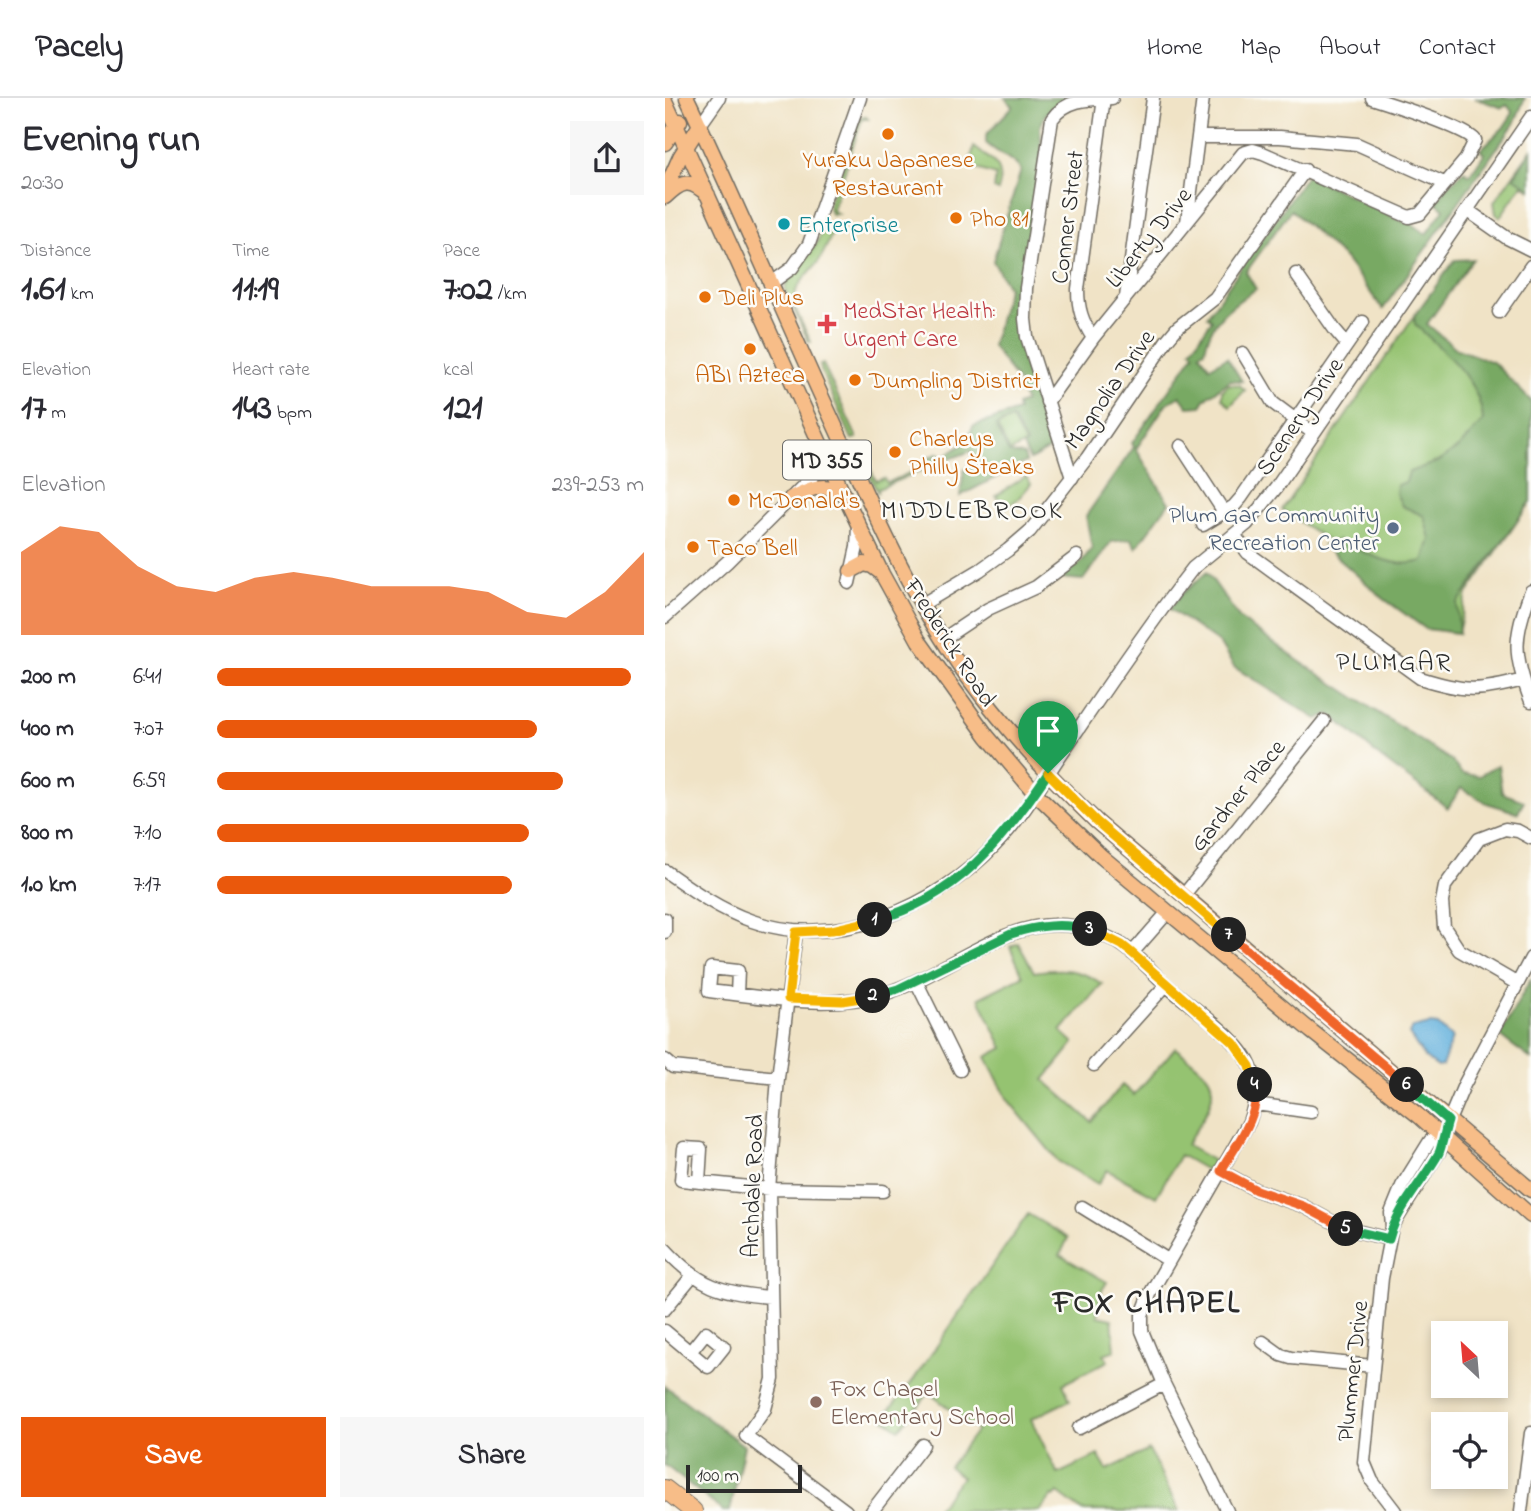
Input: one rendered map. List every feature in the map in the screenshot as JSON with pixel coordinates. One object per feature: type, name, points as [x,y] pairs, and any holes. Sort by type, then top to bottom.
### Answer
[{"type":"highway","points":[[665,1489],[693,1511]]},
{"type":"main road","name":"Frederick Road","points":[[665,101],[842,493],[882,575],[910,627],[960,701],[1035,793],[1102,857],[1442,1137],[1531,1216]]},
{"type":"main road","name":"Frederick Road","points":[[692,101],[770,284],[892,549],[921,605],[966,675],[1003,723],[1097,822],[1531,1190]]},
{"type":"main road","points":[[665,143],[692,101]]},
{"type":"main road","points":[[665,191],[700,125]]},
{"type":"main road","points":[[665,197],[685,184],[694,184],[708,195]]},
{"type":"main road","points":[[791,498],[820,486],[831,487],[842,493]]},
{"type":"main road","points":[[850,577],[864,564],[872,566],[882,575]]},
{"type":"street","points":[[700,125],[719,98]]},
{"type":"street","points":[[770,284],[792,268],[809,244],[860,98]]},
{"type":"street","name":"Conner Street","points":[[1093,338],[1083,323],[1078,308],[1078,289],[1104,98]]},
{"type":"street","points":[[1072,478],[1027,337],[1026,288],[1052,119],[1057,112],[1075,101],[1112,98]]},
{"type":"street","points":[[1125,297],[1153,98]]},
{"type":"street","points":[[1187,222],[1203,98]]},
{"type":"street","points":[[1305,170],[1401,214],[1415,217],[1426,207],[1466,159],[1475,140],[1472,136],[1372,98]]},
{"type":"street","name":"Scenery Drive","points":[[665,872],[726,911],[753,922],[796,932],[832,930],[873,920],[927,898],[974,866],[997,844],[1035,793],[1193,568],[1258,512],[1531,117]]},
{"type":"street","points":[[1198,137],[1280,137],[1357,144],[1444,183]]},
{"type":"street","name":"Liberty Drive","points":[[1047,402],[1125,297],[1240,155],[1246,151],[1263,153],[1305,170]]},
{"type":"street","name":"Magnolia Drive","points":[[921,605],[981,570],[1030,531],[1072,478],[1167,340],[1177,328],[1215,298],[1305,170]]},
{"type":"street","points":[[1467,210],[1507,238],[1531,250]]},
{"type":"street","points":[[1499,312],[1531,266]]},
{"type":"street","points":[[1296,274],[1347,344]]},
{"type":"street","points":[[1203,525],[1241,498],[1363,322]]},
{"type":"street","points":[[1243,353],[1272,401],[1313,433]]},
{"type":"street","points":[[1181,446],[1224,512]]},
{"type":"street","points":[[665,617],[713,576],[828,461],[847,452]]},
{"type":"street","points":[[850,577],[858,540],[858,526]]},
{"type":"street","points":[[1234,535],[1248,553],[1420,678],[1472,691],[1523,680]]},
{"type":"street","points":[[943,639],[988,609],[1036,587],[1077,556]]},
{"type":"street","points":[[1531,591],[1518,630],[1516,652],[1531,701]]},
{"type":"street","name":"Gardner Place","points":[[1183,896],[1324,721]]},
{"type":"street","points":[[1516,983],[1459,950],[1444,927],[1442,902],[1445,886],[1479,839],[1505,829],[1518,831],[1531,838]]},
{"type":"street","points":[[1132,953],[1168,912]]},
{"type":"street","points":[[665,919],[665,932]]},
{"type":"street","points":[[737,994],[821,1001],[881,995],[916,981],[1011,934],[1040,925],[1067,925],[1091,929],[1122,945],[1234,1043],[1245,1057],[1254,1077],[1256,1104],[1249,1122],[1168,1260],[1150,1294],[1140,1322],[1146,1344],[1164,1384],[1227,1511]]},
{"type":"street","name":"Archdale Road","points":[[796,932],[778,1078],[769,1189],[773,1379],[765,1409],[746,1436],[846,1511]]},
{"type":"street","name":"Plummer Drive","points":[[1395,1511],[1372,1481],[1364,1462],[1391,1213],[1402,1186],[1430,1141],[1442,1137],[1464,1085],[1531,958]]},
{"type":"street","points":[[916,981],[960,1070]]},
{"type":"street","points":[[1094,1065],[1166,985]]},
{"type":"street","points":[[665,1060],[673,1067],[778,1078]]},
{"type":"street","points":[[1256,1104],[1311,1112]]},
{"type":"street","points":[[1221,1171],[1256,1190],[1303,1206],[1345,1228],[1390,1233]]},
{"type":"street","points":[[699,1182],[769,1189],[883,1191]]},
{"type":"street","points":[[1082,1207],[1168,1260]]},
{"type":"street","points":[[665,1249],[693,1275],[716,1288],[738,1294],[770,1297]]},
{"type":"street","points":[[665,1309],[693,1275]]},
{"type":"street","points":[[665,1331],[690,1352]]},
{"type":"street","points":[[1263,1342],[1281,1355],[1291,1358],[1373,1366]]},
{"type":"street","points":[[1079,1428],[1164,1384]]},
{"type":"street","points":[[1521,1511],[1531,1433]]},
{"type":"street","points":[[872,1511],[923,1445]]},
{"type":"green space","points":[[1005,98],[1068,98],[1045,115],[1040,127],[1042,152],[1024,280],[1018,279],[1015,302],[1020,303],[1022,333],[1034,382],[1031,386],[1050,449],[1030,460],[1023,446],[1026,444],[1012,418],[996,426],[1009,453],[1024,455],[1026,462],[960,496],[964,470],[975,461],[971,451],[934,465],[930,457],[939,453],[942,457],[965,441],[973,426],[1018,411],[1017,405],[1025,402],[1019,383],[992,346],[1008,288],[993,261],[1021,170],[986,143],[986,135],[1013,106]]},
{"type":"green space","points":[[1475,98],[1525,98],[1514,124],[1383,309],[1345,259],[1291,210],[1246,272],[1256,289],[1223,314],[1212,330],[1205,350],[1200,353],[1210,367],[1227,357],[1242,381],[1230,380],[1210,395],[1201,406],[1188,407],[1180,396],[1166,404],[1136,449],[1169,503],[1136,548],[1131,539],[1111,542],[1083,580],[1059,578],[1079,565],[1092,548],[1086,516],[1134,447],[1132,443],[1195,353],[1191,350],[1212,320],[1207,316],[1307,175],[1411,223],[1426,234],[1444,209],[1436,202],[1464,171],[1470,175],[1484,154],[1480,150],[1503,128],[1513,113],[1507,105],[1502,108]]},
{"type":"green space","points":[[865,116],[868,119],[862,119],[832,210],[838,214],[831,214],[828,205],[859,118]]},
{"type":"green space","points":[[974,147],[999,170],[998,191],[994,189],[996,175],[974,168],[976,160],[971,158]]},
{"type":"green space","points":[[1531,150],[1531,190],[1522,185],[1500,217],[1496,214],[1494,202]]},
{"type":"green space","points":[[1531,150],[1531,189],[1514,177]]},
{"type":"green space","points":[[829,223],[834,228],[826,248],[795,295],[796,311],[809,342],[785,290],[786,284],[817,243],[822,229]]},
{"type":"green space","points":[[1473,259],[1427,324],[1457,349],[1493,362],[1531,401],[1531,501],[1457,604],[1459,633],[1426,629],[1384,599],[1323,545],[1338,540],[1390,561],[1423,561],[1430,539],[1424,516],[1402,506],[1396,493],[1397,485],[1406,482],[1409,472],[1439,461],[1459,447],[1483,421],[1481,406],[1468,380],[1415,324],[1414,316],[1455,260]]},
{"type":"green space","points":[[1414,316],[1415,323],[1531,409],[1531,502],[1467,594],[1458,633],[1425,628],[1394,585],[1282,510]]},
{"type":"green space","points":[[823,364],[857,438],[852,439],[822,373],[820,365]]},
{"type":"green space","points":[[1229,384],[1239,385],[1245,390],[1230,406],[1222,398],[1222,391]]},
{"type":"green space","points":[[1012,419],[1025,444],[1010,452],[997,426]]},
{"type":"green space","points":[[869,450],[864,456],[876,481],[884,478],[887,483],[927,465],[925,459],[930,457],[934,465],[878,489],[878,493],[859,456]]},
{"type":"green space","points":[[1026,476],[1031,484],[1018,499],[1005,508],[996,496]]},
{"type":"green space","points":[[1207,572],[1240,619],[1452,761],[1462,774],[1479,776],[1498,765],[1502,793],[1524,801],[1518,813],[1487,803],[1461,788],[1448,808],[1381,758],[1330,714],[1317,719],[1234,667],[1219,643],[1170,609],[1181,595]]},
{"type":"green space","points":[[1018,943],[1034,972],[1078,972],[1102,984],[1061,1031],[1074,1043],[1044,1080],[1092,1122],[1122,1085],[1134,1095],[1175,1048],[1203,1071],[1212,1086],[1210,1104],[1186,1145],[1214,1161],[1208,1171],[1180,1155],[1156,1197],[1107,1170],[1098,1184],[1058,1161],[1008,1100],[986,1057],[1003,1048],[979,998],[1023,976],[1010,947]]},
{"type":"green space","points":[[1531,978],[1531,1059],[1500,1036]]},
{"type":"green space","points":[[1028,1214],[1068,1238],[1060,1255],[1107,1282],[1102,1290],[1097,1316],[1112,1319],[1115,1350],[1104,1354],[1108,1361],[1063,1384],[1070,1400],[1031,1419],[1058,1474],[1098,1455],[1107,1470],[1149,1450],[1179,1511],[1082,1511],[1058,1493],[1052,1496],[1040,1511],[935,1511],[962,1477],[949,1467],[977,1430],[929,1393],[899,1429],[883,1418],[914,1379]]},
{"type":"green space","points":[[665,1386],[744,1446],[730,1511],[723,1511],[665,1465]]},
{"type":"water","points":[[1438,1025],[1452,1038],[1442,1066],[1438,1067],[1425,1058],[1409,1034],[1412,1028]]},
{"type":"place","name":"Yuraku Japanese Restaurant","points":[[888,134]]},
{"type":"place","name":"Pho 81","points":[[956,218]]},
{"type":"place","name":"Enterprise","points":[[784,224]]},
{"type":"place","name":"Deli Plus","points":[[705,297]]},
{"type":"place","name":"MedStar Health: Urgent Care","points":[[827,324]]},
{"type":"place","name":"ABI Azteca","points":[[750,349]]},
{"type":"place","name":"Dumpling District","points":[[855,380]]},
{"type":"place","name":"Charleys Philly Steaks","points":[[895,452]]},
{"type":"place","name":"McDonald's","points":[[734,500]]},
{"type":"place","name":"Plum Gar Community Recreation Center","points":[[1393,528]]},
{"type":"place","name":"Taco Bell","points":[[693,547]]},
{"type":"place","name":"Fox Chapel Elementary School","points":[[816,1402]]},
{"type":"district","name":"MIDDLEBROOK","points":[[972,509]]},
{"type":"district","name":"PLUMGAR","points":[[1394,661]]},
{"type":"district","name":"FOX CHAPEL","points":[[1147,1301]]},
{"type":"route","points":[[1048,773],[1097,822],[1448,1121],[1440,1150],[1405,1204],[1392,1227],[1389,1239],[1364,1235],[1345,1228],[1303,1206],[1256,1190],[1221,1171],[1249,1122],[1256,1104],[1257,1091],[1250,1066],[1234,1043],[1132,953],[1091,929],[1067,925],[1040,925],[1011,934],[916,981],[881,995],[842,1001],[788,999],[796,932],[832,930],[880,919],[916,904],[948,885],[974,866],[997,844],[1048,773]]}]
